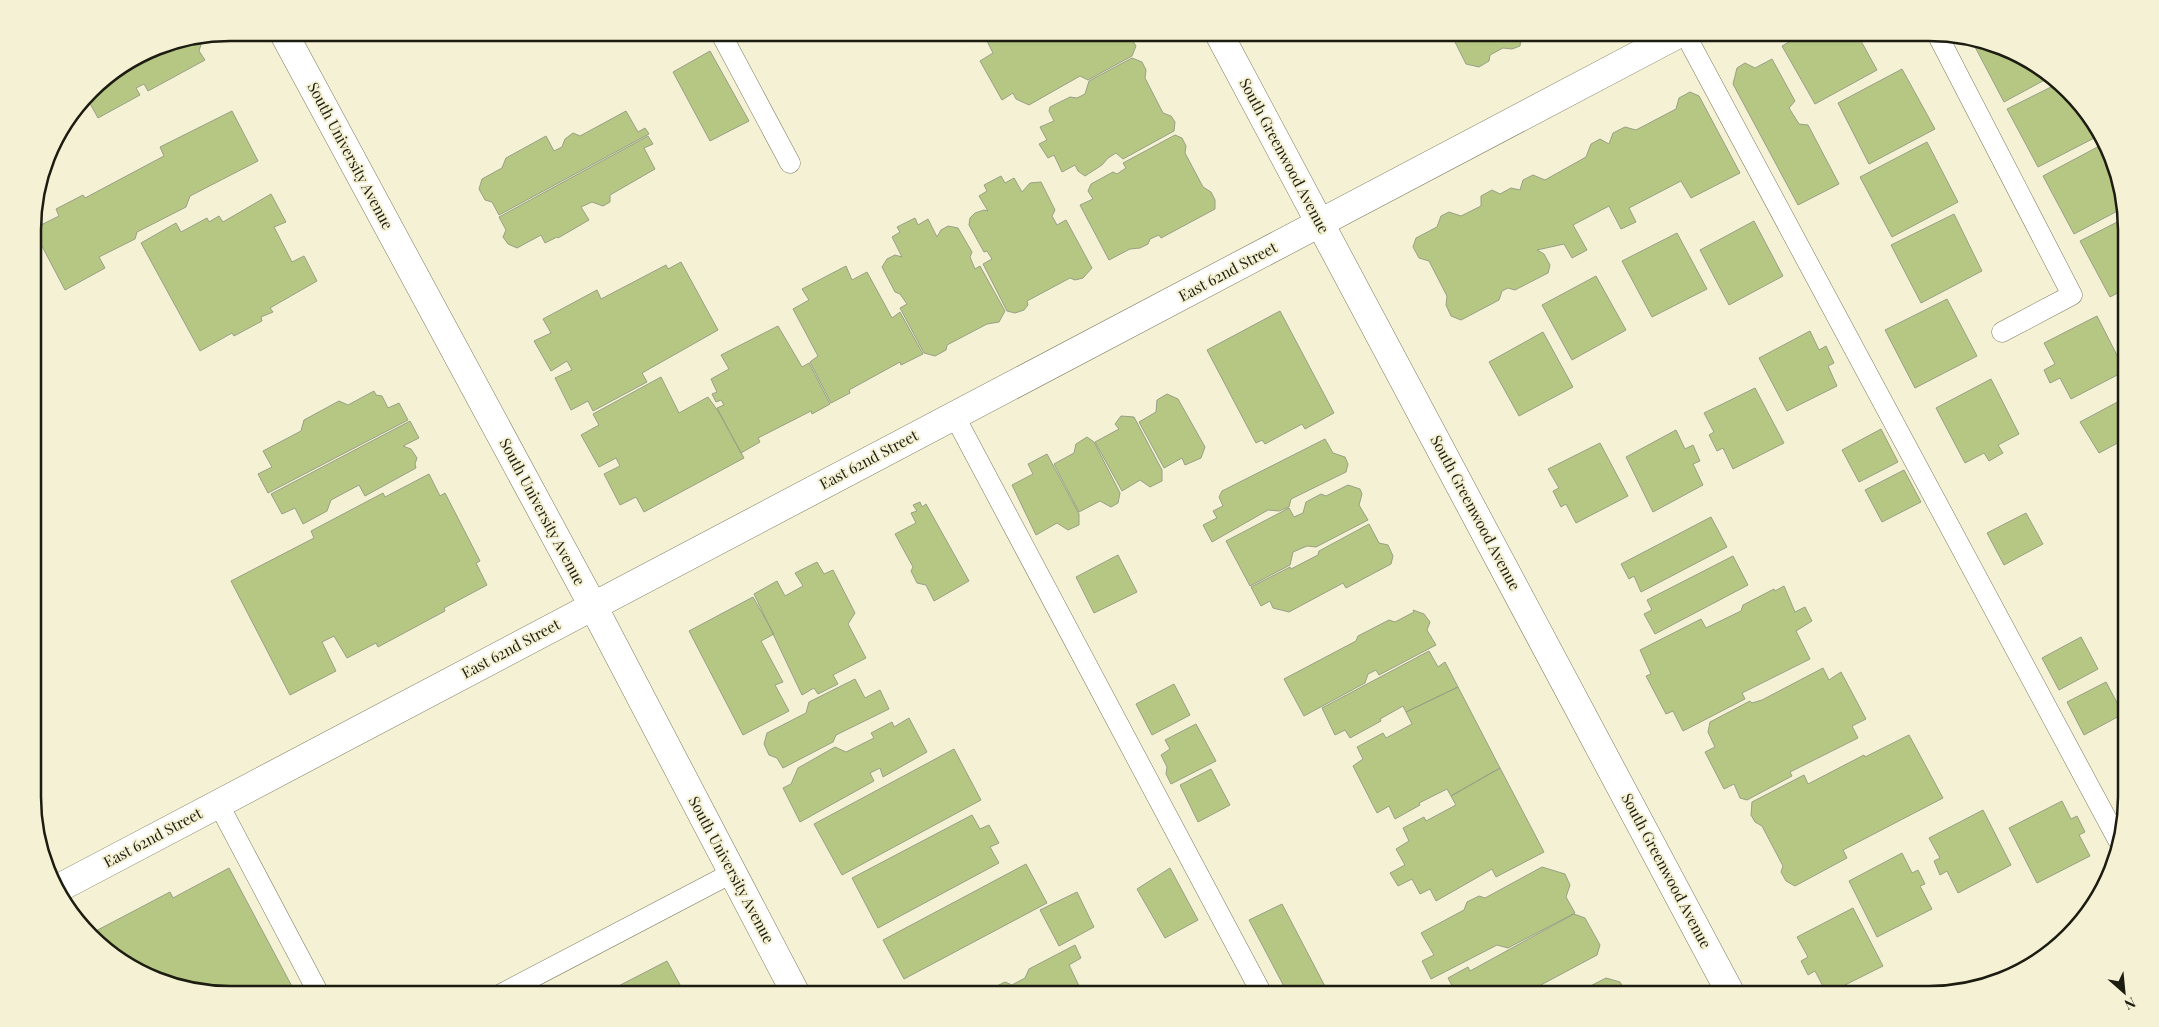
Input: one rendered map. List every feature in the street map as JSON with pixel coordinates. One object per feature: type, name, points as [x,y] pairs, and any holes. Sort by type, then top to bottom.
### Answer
[{"type":"street","name":"South University Avenue","points":[[288,41],[593,606],[792,986]]},
{"type":"street","name":"South Greenwood Avenue","points":[[1223,41],[1728,986]]},
{"type":"street","name":"East 62nd Street","points":[[64,885],[1666,41]]},
{"type":"lane","points":[[725,41],[790,163]]},
{"type":"lane","points":[[1688,41],[2114,833]]},
{"type":"lane","points":[[1942,42],[2072,295],[2002,332]]},
{"type":"lane","points":[[954,415],[1258,986]]},
{"type":"lane","points":[[218,803],[315,986]]},
{"type":"lane","points":[[515,986],[732,873]]},
{"type":"building","points":[[987,41],[1133,41],[1136,46],[1132,56],[1088,80],[1080,76],[1029,105],[1016,99],[1013,93],[1002,100],[980,61],[993,53]]},
{"type":"building","points":[[1454,41],[1521,41],[1520,46],[1512,49],[1503,48],[1490,55],[1489,61],[1479,67],[1466,64]]},
{"type":"building","points":[[1791,41],[1861,41],[1877,70],[1815,104],[1782,46]]},
{"type":"building","points":[[201,44],[199,51],[205,60],[148,91],[144,84],[136,88],[140,95],[98,118],[90,104],[115,80],[147,61],[169,51]]},
{"type":"building","points":[[1975,47],[1990,51],[2012,61],[2044,80],[2004,102]]},
{"type":"building","points":[[710,51],[749,121],[710,141],[673,72]]},
{"type":"building","points":[[1132,58],[1142,62],[1146,70],[1145,78],[1163,113],[1171,116],[1175,122],[1174,131],[1123,159],[1116,153],[1085,176],[1078,171],[1075,165],[1062,172],[1054,155],[1048,158],[1039,144],[1047,140],[1040,127],[1054,121],[1049,111],[1050,107],[1070,97],[1077,98],[1085,94],[1089,81]]},
{"type":"building","points":[[1772,59],[1795,101],[1789,108],[1799,124],[1808,125],[1839,184],[1798,205],[1733,84],[1737,68],[1745,63],[1755,68]]},
{"type":"building","points":[[1902,69],[1935,129],[1869,164],[1838,103]]},
{"type":"building","points":[[2052,87],[2079,115],[2093,138],[2038,167],[2007,109]]},
{"type":"building","points":[[1690,92],[1699,96],[1740,173],[1691,198],[1681,181],[1629,208],[1636,222],[1621,229],[1609,206],[1573,225],[1587,250],[1572,258],[1564,244],[1537,250],[1544,254],[1550,265],[1548,273],[1515,290],[1508,288],[1502,291],[1499,300],[1461,320],[1451,316],[1446,305],[1447,296],[1429,261],[1419,258],[1413,247],[1416,238],[1437,227],[1441,216],[1449,212],[1461,216],[1481,206],[1481,196],[1492,190],[1500,194],[1511,188],[1520,190],[1523,180],[1533,175],[1545,180],[1586,157],[1591,144],[1600,139],[1609,144],[1613,133],[1625,127],[1636,130],[1676,109],[1679,98]]},
{"type":"building","points":[[232,111],[258,161],[190,196],[186,207],[137,232],[135,239],[99,257],[105,268],[65,290],[41,244],[41,225],[59,216],[56,209],[83,195],[85,198],[164,156],[160,147]]},
{"type":"building","points":[[626,111],[638,132],[645,128],[649,134],[499,215],[492,202],[485,200],[479,189],[482,179],[502,168],[506,158],[546,136],[554,151],[562,147],[565,139],[573,133],[580,136]]},
{"type":"building","points":[[1175,135],[1182,138],[1186,146],[1185,153],[1203,187],[1211,192],[1215,200],[1215,209],[1161,238],[1159,235],[1150,239],[1148,244],[1140,248],[1130,249],[1109,260],[1080,205],[1093,199],[1088,191],[1091,184],[1113,172],[1117,174],[1126,168],[1123,163]]},
{"type":"building","points":[[648,136],[653,144],[644,148],[655,169],[610,195],[610,202],[603,206],[592,202],[581,207],[589,220],[558,238],[545,243],[541,235],[517,248],[508,244],[503,237],[506,230],[499,217]]},
{"type":"building","points":[[1927,142],[1958,202],[1892,237],[1860,177]]},
{"type":"building","points":[[2098,147],[2108,169],[2116,212],[2074,234],[2043,176]]},
{"type":"building","points":[[1001,176],[1005,183],[1014,178],[1022,192],[1030,183],[1041,182],[1055,210],[1052,216],[1057,225],[1066,220],[1092,268],[1083,278],[1075,280],[1070,278],[1027,301],[1028,305],[1024,310],[1015,313],[1007,311],[983,264],[992,259],[987,251],[984,252],[969,225],[970,218],[975,213],[984,210],[988,211],[979,196],[987,191],[984,185]]},
{"type":"building","points":[[271,194],[286,222],[274,227],[292,262],[304,256],[317,281],[270,308],[273,312],[261,317],[262,321],[234,336],[232,333],[200,351],[141,243],[176,223],[181,232],[207,218],[209,222],[219,216],[223,222]]},
{"type":"building","points":[[1954,214],[1982,271],[1921,303],[1891,245]]},
{"type":"building","points":[[915,218],[918,225],[928,219],[937,237],[941,230],[948,226],[958,228],[972,252],[970,257],[975,269],[980,266],[1005,311],[999,322],[987,324],[947,345],[946,350],[935,356],[924,353],[900,308],[907,304],[900,294],[895,292],[882,267],[887,259],[895,255],[902,257],[892,237],[900,232],[897,227]]},
{"type":"building","points":[[1754,221],[1783,276],[1729,305],[1700,250]]},
{"type":"building","points":[[2117,222],[2118,293],[2110,297],[2080,241]]},
{"type":"building","points":[[1677,233],[1707,289],[1652,317],[1622,261]]},
{"type":"building","points":[[681,262],[718,330],[642,373],[647,382],[593,411],[588,401],[571,410],[555,378],[572,370],[567,361],[551,371],[534,341],[551,333],[543,319],[597,290],[601,299],[666,265],[668,269]]},
{"type":"building","points":[[846,266],[852,280],[867,272],[892,318],[900,312],[923,354],[901,365],[900,362],[849,390],[850,393],[831,403],[810,362],[818,356],[793,309],[809,300],[802,289]]},
{"type":"building","points":[[1596,276],[1626,330],[1572,360],[1542,305]]},
{"type":"building","points":[[1947,299],[1977,356],[1915,388],[1885,330]]},
{"type":"building","points":[[1280,311],[1334,413],[1305,429],[1302,424],[1265,444],[1262,440],[1256,443],[1207,350]]},
{"type":"building","points":[[2097,316],[2118,357],[2118,375],[2071,399],[2060,378],[2050,383],[2044,370],[2055,364],[2044,343]]},
{"type":"building","points":[[778,326],[802,367],[809,363],[830,404],[812,414],[811,411],[758,438],[760,442],[741,453],[717,408],[724,405],[721,400],[716,402],[712,394],[717,392],[711,379],[729,369],[721,355]]},
{"type":"building","points":[[1810,331],[1819,350],[1826,346],[1834,363],[1828,366],[1837,386],[1787,411],[1759,358]]},
{"type":"building","points":[[1543,332],[1573,387],[1519,416],[1489,362]]},
{"type":"building","points":[[661,377],[679,413],[708,397],[744,458],[644,512],[636,497],[620,505],[604,474],[620,466],[616,458],[599,467],[581,435],[599,425],[593,414]]},
{"type":"building","points":[[1991,379],[2019,434],[1998,445],[2003,453],[1989,461],[1984,453],[1965,463],[1936,408]]},
{"type":"building","points":[[1755,388],[1784,443],[1733,469],[1723,448],[1717,451],[1709,435],[1714,432],[1704,413]]},
{"type":"building","points":[[374,391],[376,395],[382,396],[388,408],[399,403],[408,420],[268,493],[258,474],[272,467],[263,451],[301,431],[304,420],[339,401],[348,405]]},
{"type":"building","points":[[1167,394],[1178,399],[1205,447],[1201,458],[1185,465],[1182,458],[1164,468],[1139,422],[1156,412],[1157,400]]},
{"type":"building","points":[[2118,402],[2118,443],[2099,453],[2080,422]]},
{"type":"building","points":[[1121,416],[1134,417],[1162,470],[1162,481],[1150,487],[1140,480],[1122,491],[1095,442],[1119,429],[1115,424]]},
{"type":"building","points":[[410,421],[419,438],[403,446],[411,449],[417,458],[416,468],[365,496],[359,485],[331,500],[327,511],[303,524],[295,508],[282,514],[271,494]]},
{"type":"building","points":[[1881,429],[1898,462],[1859,482],[1842,450]]},
{"type":"building","points":[[1676,430],[1685,449],[1693,445],[1700,461],[1693,464],[1703,485],[1653,512],[1626,457]]},
{"type":"building","points":[[1087,437],[1094,442],[1120,493],[1118,503],[1111,507],[1100,501],[1079,512],[1054,464],[1074,453],[1076,444]]},
{"type":"building","points":[[1325,439],[1333,453],[1345,457],[1348,464],[1346,472],[1291,499],[1289,507],[1279,511],[1268,510],[1212,542],[1203,525],[1217,518],[1213,511],[1223,506],[1219,497],[1222,491]]},
{"type":"building","points":[[1600,443],[1628,496],[1576,523],[1566,504],[1561,507],[1553,491],[1559,488],[1548,469]]},
{"type":"building","points":[[1047,454],[1079,514],[1079,525],[1068,530],[1057,523],[1036,535],[1012,485],[1033,474],[1028,464]]},
{"type":"building","points":[[1904,470],[1921,502],[1882,522],[1865,490]]},
{"type":"building","points":[[429,474],[440,496],[445,493],[480,561],[476,563],[487,585],[444,608],[445,611],[378,647],[376,643],[347,658],[334,636],[322,642],[336,671],[290,695],[231,581],[314,538],[311,531],[383,493],[385,497]]},
{"type":"building","points":[[1348,485],[1360,489],[1362,494],[1359,505],[1368,520],[1316,547],[1307,546],[1293,552],[1290,565],[1250,586],[1226,541],[1289,508],[1294,517],[1303,513],[1306,502],[1321,494],[1326,496]]},
{"type":"building","points":[[920,502],[922,507],[926,504],[969,581],[934,601],[926,585],[917,583],[911,571],[913,567],[895,534],[916,523],[911,513],[917,511],[913,505]]},
{"type":"building","points":[[2026,513],[2043,544],[2004,565],[1987,533]]},
{"type":"building","points":[[1711,517],[1727,547],[1641,592],[1634,576],[1629,579],[1621,564]]},
{"type":"building","points":[[1369,524],[1379,543],[1388,545],[1393,556],[1391,564],[1346,588],[1343,583],[1289,612],[1273,608],[1270,601],[1261,606],[1251,587],[1318,555],[1319,551]]},
{"type":"building","points":[[1118,555],[1137,592],[1094,613],[1076,577]]},
{"type":"building","points":[[1733,556],[1748,585],[1655,634],[1644,614],[1652,610],[1647,600]]},
{"type":"building","points":[[817,562],[824,574],[833,570],[855,613],[848,624],[866,658],[833,675],[838,684],[818,694],[814,688],[802,695],[754,594],[777,581],[785,596],[803,586],[795,573]]},
{"type":"building","points":[[1784,586],[1795,612],[1805,607],[1812,621],[1796,631],[1810,659],[1742,693],[1745,699],[1683,731],[1673,711],[1666,714],[1646,676],[1651,674],[1640,650],[1701,619],[1706,628],[1741,611],[1743,605]]},
{"type":"building","points":[[753,597],[774,634],[761,641],[783,682],[775,685],[789,711],[743,735],[689,631]]},
{"type":"building","points":[[1413,610],[1424,614],[1430,622],[1427,630],[1436,645],[1379,675],[1376,670],[1368,674],[1365,683],[1304,716],[1284,679],[1356,641],[1358,636],[1389,620],[1395,622],[1414,612]]},
{"type":"building","points":[[2081,637],[2098,669],[2059,690],[2042,658]]},
{"type":"building","points":[[1429,651],[1438,667],[1445,662],[1458,687],[1406,712],[1403,706],[1350,738],[1345,730],[1335,735],[1322,708]]},
{"type":"building","points":[[1823,668],[1829,680],[1841,672],[1866,719],[1852,726],[1858,738],[1790,772],[1792,776],[1747,800],[1740,798],[1734,784],[1724,789],[1705,752],[1715,747],[1708,732],[1710,722],[1750,701],[1752,703],[1762,700]]},
{"type":"building","points":[[855,679],[865,698],[880,690],[889,709],[836,735],[833,742],[783,768],[777,758],[769,755],[764,744],[767,733],[806,713],[809,702]]},
{"type":"building","points":[[2106,682],[2118,705],[2118,717],[2084,735],[2067,702]]},
{"type":"building","points":[[1174,684],[1190,715],[1152,735],[1136,704]]},
{"type":"building","points":[[1458,687],[1500,768],[1451,796],[1447,789],[1419,803],[1420,805],[1395,819],[1389,806],[1377,813],[1353,766],[1363,759],[1357,747],[1383,733],[1386,738],[1412,724],[1406,712]]},
{"type":"building","points":[[909,718],[927,752],[883,777],[880,768],[870,773],[874,781],[800,822],[783,788],[791,784],[798,768],[835,747],[846,752],[874,738],[871,733],[892,722],[894,727]]},
{"type":"building","points":[[1196,724],[1216,761],[1171,784],[1166,774],[1167,767],[1161,755],[1170,749],[1165,740]]},
{"type":"building","points":[[1909,735],[1943,798],[1843,850],[1847,858],[1795,886],[1786,881],[1781,872],[1783,866],[1762,826],[1755,822],[1751,815],[1752,802],[1804,775],[1808,784],[1864,755],[1865,757]]},
{"type":"building","points":[[954,749],[981,800],[842,875],[814,824]]},
{"type":"building","points":[[1500,768],[1544,852],[1496,877],[1492,869],[1436,901],[1430,889],[1420,894],[1412,879],[1398,886],[1390,873],[1405,865],[1396,849],[1409,841],[1403,828],[1424,817],[1426,821],[1456,805],[1451,796]]},
{"type":"building","points":[[1211,769],[1230,805],[1198,822],[1180,785]]},
{"type":"building","points":[[2062,801],[2071,819],[2077,816],[2085,832],[2079,835],[2090,856],[2037,883],[2009,828]]},
{"type":"building","points":[[1983,810],[2011,865],[1958,893],[1947,871],[1940,875],[1934,861],[1940,858],[1929,838]]},
{"type":"building","points":[[972,815],[980,829],[989,825],[999,843],[990,847],[999,863],[878,928],[852,878]]},
{"type":"building","points":[[1902,853],[1912,873],[1918,870],[1925,884],[1920,886],[1932,909],[1877,937],[1849,881]]},
{"type":"building","points":[[1026,864],[1047,903],[904,979],[883,940]]},
{"type":"building","points":[[1542,867],[1565,874],[1570,885],[1566,897],[1575,913],[1508,948],[1497,945],[1431,979],[1422,961],[1434,955],[1421,933],[1464,910],[1467,902],[1479,896],[1485,898]]},
{"type":"building","points":[[229,868],[292,986],[205,984],[169,976],[125,954],[97,930],[170,892],[173,898]]},
{"type":"building","points":[[1170,868],[1198,920],[1165,938],[1137,889]]},
{"type":"building","points":[[1077,892],[1094,927],[1059,946],[1040,910]]},
{"type":"building","points":[[1282,904],[1325,986],[1284,986],[1249,920]]},
{"type":"building","points":[[1853,908],[1883,966],[1843,986],[1823,986],[1815,971],[1808,975],[1801,961],[1808,957],[1797,937]]},
{"type":"building","points":[[1574,914],[1585,918],[1600,945],[1597,955],[1539,986],[1452,986],[1448,978],[1468,967],[1470,971]]},
{"type":"building","points":[[1075,945],[1081,958],[1069,965],[1079,986],[997,986],[1005,982],[1012,985],[1025,978],[1029,969]]},
{"type":"building","points":[[667,961],[681,986],[619,986]]},
{"type":"building","points":[[1606,978],[1620,982],[1622,986],[1590,986]]}]
